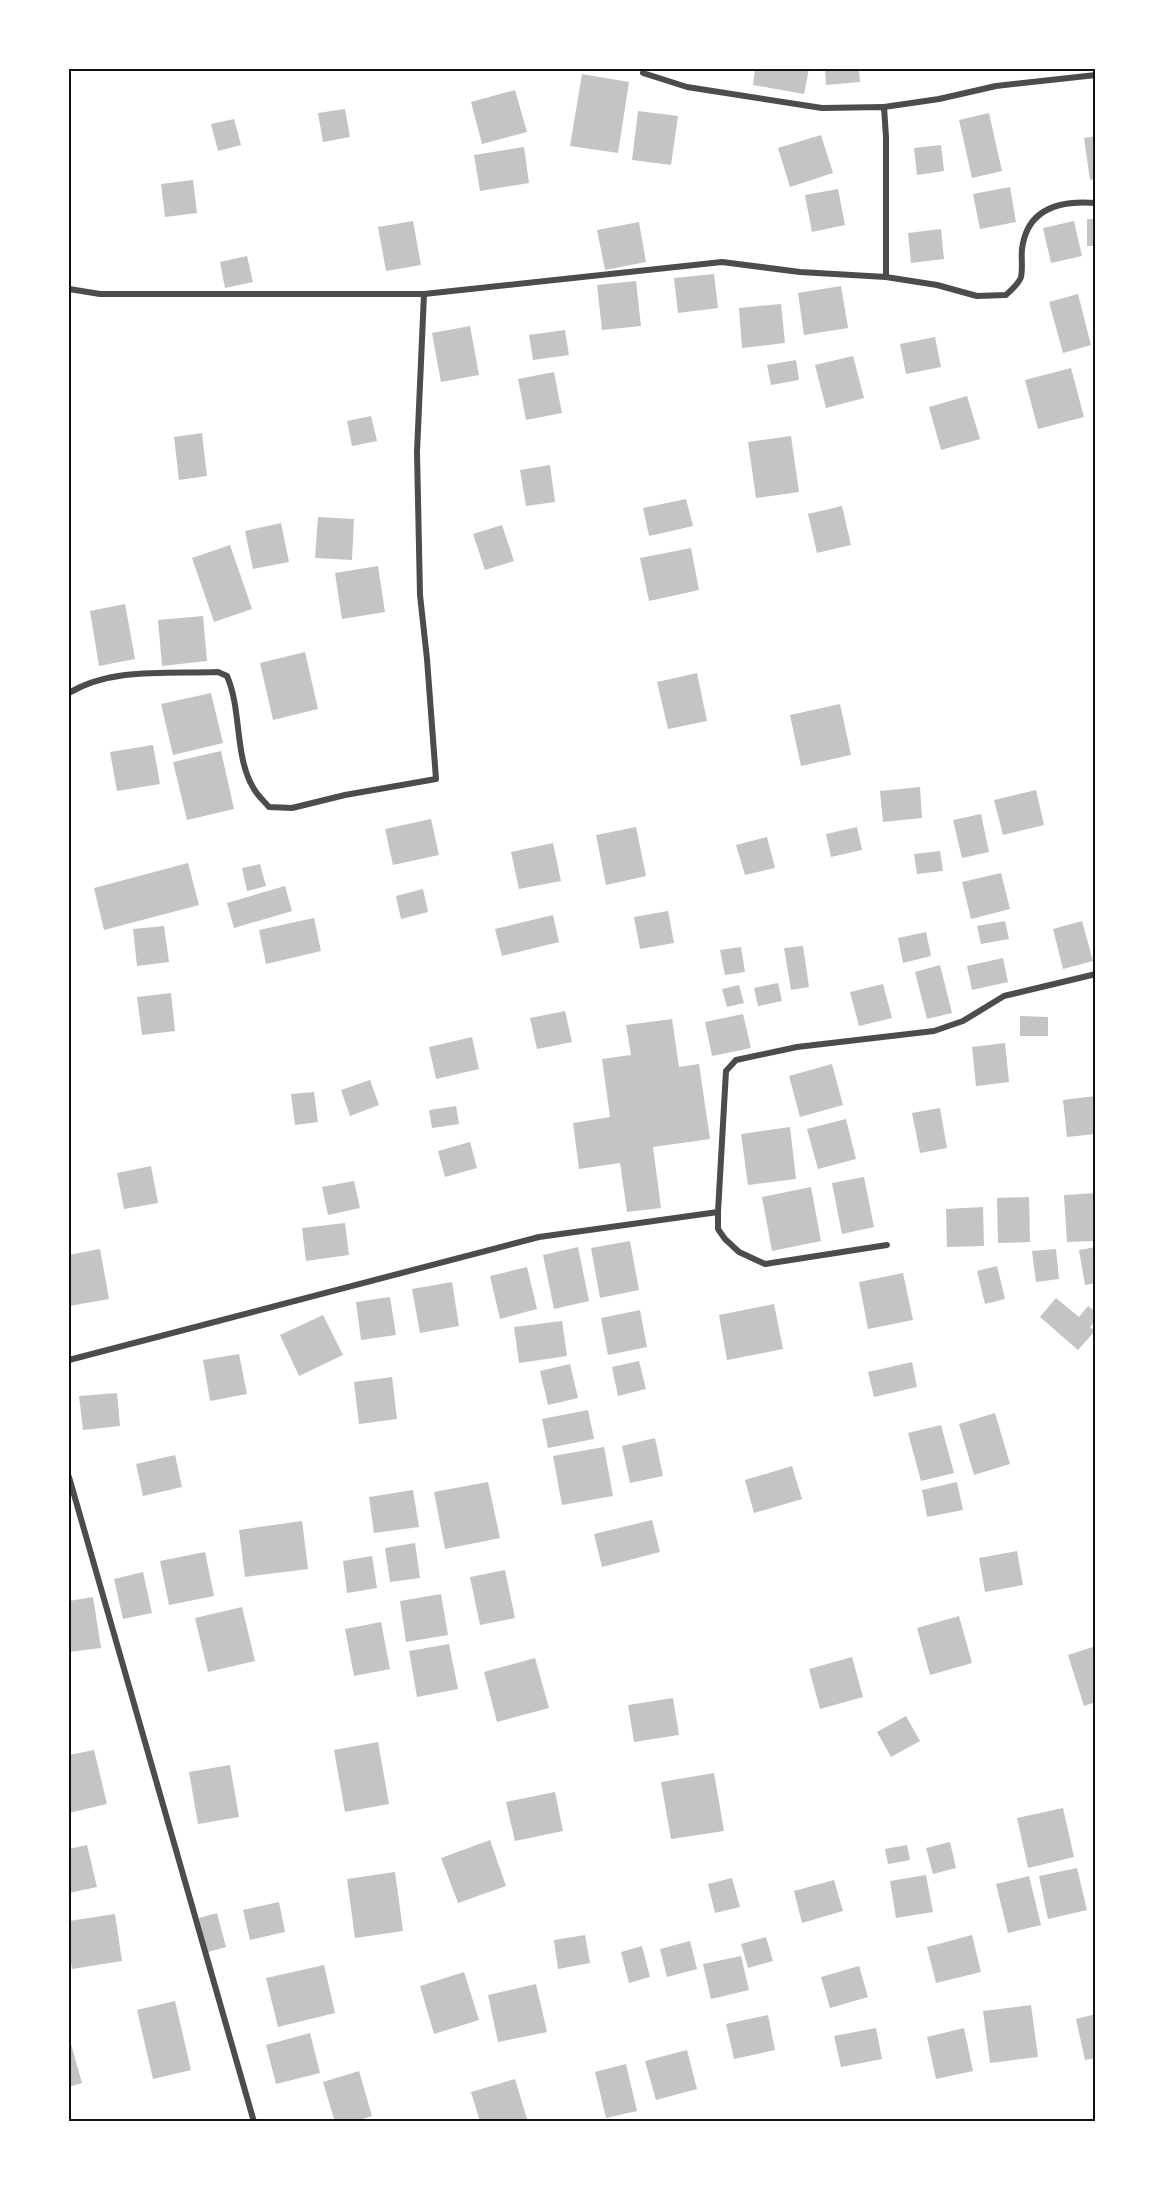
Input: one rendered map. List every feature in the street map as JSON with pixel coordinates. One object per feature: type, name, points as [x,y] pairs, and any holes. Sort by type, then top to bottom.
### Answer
[{"type":"street","points":[[644,69],[643,74],[687,87],[822,108],[884,106],[939,99],[996,86],[1096,75]]},
{"type":"street","points":[[884,106],[886,277]]},
{"type":"street","points":[[69,289],[100,294],[424,294],[722,262],[800,272],[886,277],[937,285],[977,296],[1006,295],[1020,279],[1022,248],[1026,230],[1032,219],[1057,205],[1096,203]]},
{"type":"street","points":[[69,693],[80,686],[104,679],[142,674],[218,672],[227,676],[232,688],[242,757],[253,789],[269,807],[292,808],[345,795],[436,779],[420,595],[417,452],[424,294]]},
{"type":"street","points":[[887,1245],[765,1264],[739,1252],[725,1239],[718,1229],[718,1212],[726,1071],[736,1060],[797,1047],[934,1031],[963,1022],[1004,996],[1096,974]]},
{"type":"street","points":[[69,1360],[539,1237],[718,1212]]},
{"type":"street","points":[[69,1477],[254,2122]]},
{"type":"building","points":[[755,69],[809,69],[804,94],[753,85]]},
{"type":"building","points":[[825,69],[859,69],[860,82],[826,85]]},
{"type":"building","points":[[582,74],[629,82],[618,153],[570,146]]},
{"type":"building","points":[[515,90],[527,132],[482,144],[471,102]]},
{"type":"building","points":[[345,109],[350,137],[323,142],[318,113]]},
{"type":"building","points":[[638,111],[678,116],[671,165],[632,160]]},
{"type":"building","points":[[989,113],[1002,171],[972,178],[959,120]]},
{"type":"building","points":[[234,119],[241,145],[218,151],[211,124]]},
{"type":"building","points":[[821,135],[833,173],[790,187],[778,148]]},
{"type":"building","points":[[1096,136],[1096,179],[1090,180],[1084,138]]},
{"type":"building","points":[[941,145],[944,171],[917,175],[914,148]]},
{"type":"building","points":[[524,147],[529,183],[480,191],[474,155]]},
{"type":"building","points":[[193,180],[197,213],[165,217],[161,184]]},
{"type":"building","points":[[1010,187],[1016,222],[980,229],[973,194]]},
{"type":"building","points":[[838,189],[845,225],[812,232],[805,195]]},
{"type":"building","points":[[1087,219],[1096,219],[1096,246],[1087,246]]},
{"type":"building","points":[[413,221],[421,265],[386,271],[378,227]]},
{"type":"building","points":[[1074,221],[1082,256],[1051,263],[1043,228]]},
{"type":"building","points":[[639,222],[646,262],[605,270],[597,230]]},
{"type":"building","points":[[941,229],[944,259],[911,263],[908,233]]},
{"type":"building","points":[[247,256],[253,282],[225,288],[220,262]]},
{"type":"building","points":[[714,274],[718,308],[678,313],[674,278]]},
{"type":"building","points":[[636,281],[641,326],[602,330],[597,285]]},
{"type":"building","points":[[841,286],[848,328],[804,335],[798,293]]},
{"type":"building","points":[[1078,294],[1091,345],[1063,353],[1049,302]]},
{"type":"building","points":[[781,304],[785,343],[742,348],[739,308]]},
{"type":"building","points":[[470,326],[479,375],[441,382],[432,333]]},
{"type":"building","points":[[565,330],[569,355],[533,360],[529,335]]},
{"type":"building","points":[[935,337],[941,367],[906,374],[900,344]]},
{"type":"building","points":[[853,356],[864,398],[826,408],[815,365]]},
{"type":"building","points":[[796,360],[799,380],[771,385],[767,365]]},
{"type":"building","points":[[1071,368],[1084,417],[1038,429],[1025,380]]},
{"type":"building","points":[[554,372],[562,413],[526,420],[518,379]]},
{"type":"building","points":[[967,396],[980,439],[941,450],[929,407]]},
{"type":"building","points":[[371,416],[377,441],[352,446],[347,421]]},
{"type":"building","points":[[202,433],[207,476],[179,480],[174,437]]},
{"type":"building","points":[[791,436],[799,492],[756,498],[748,442]]},
{"type":"building","points":[[550,465],[555,502],[526,506],[520,470]]},
{"type":"building","points":[[686,499],[693,526],[649,536],[643,508]]},
{"type":"building","points":[[842,506],[851,545],[817,553],[808,514]]},
{"type":"building","points":[[318,517],[354,519],[352,560],[315,558]]},
{"type":"building","points":[[281,523],[289,562],[253,569],[245,531]]},
{"type":"building","points":[[502,525],[514,561],[485,570],[473,534]]},
{"type":"building","points":[[230,545],[252,609],[214,622],[192,558]]},
{"type":"building","points":[[691,548],[699,590],[649,601],[640,558]]},
{"type":"building","points":[[378,566],[385,612],[342,619],[335,573]]},
{"type":"building","points":[[125,604],[135,659],[99,666],[90,611]]},
{"type":"building","points":[[203,616],[207,661],[162,666],[158,620]]},
{"type":"building","points":[[305,652],[318,709],[273,720],[260,663]]},
{"type":"building","points":[[697,673],[707,721],[668,729],[657,682]]},
{"type":"building","points":[[211,693],[223,743],[173,755],[161,704]]},
{"type":"building","points":[[840,704],[851,755],[801,766],[790,715]]},
{"type":"building","points":[[153,745],[160,784],[117,791],[110,752]]},
{"type":"building","points":[[221,751],[234,809],[187,820],[173,762]]},
{"type":"building","points":[[920,787],[922,818],[883,822],[880,791]]},
{"type":"building","points":[[1036,790],[1044,825],[1003,835],[994,800]]},
{"type":"building","points":[[981,814],[989,852],[962,858],[953,820]]},
{"type":"building","points":[[431,819],[439,855],[393,865],[385,829]]},
{"type":"building","points":[[636,827],[646,876],[606,885],[596,835]]},
{"type":"building","points":[[857,827],[862,850],[831,857],[826,834]]},
{"type":"building","points":[[767,837],[775,868],[745,875],[736,845]]},
{"type":"building","points":[[553,843],[561,881],[519,889],[511,852]]},
{"type":"building","points":[[940,851],[943,871],[917,874],[914,854]]},
{"type":"building","points":[[188,863],[199,905],[104,930],[94,888]]},
{"type":"building","points":[[260,864],[266,886],[247,891],[242,868]]},
{"type":"building","points":[[1001,873],[1010,909],[971,919],[962,882]]},
{"type":"building","points":[[285,886],[292,911],[234,928],[227,903]]},
{"type":"building","points":[[423,889],[428,912],[401,919],[396,896]]},
{"type":"building","points":[[668,911],[674,943],[640,949],[634,917]]},
{"type":"building","points":[[553,915],[559,942],[502,956],[495,929]]},
{"type":"building","points":[[314,918],[321,951],[266,964],[259,930]]},
{"type":"building","points":[[1005,921],[1009,939],[981,944],[977,926]]},
{"type":"building","points":[[1082,921],[1093,961],[1063,969],[1053,929]]},
{"type":"building","points":[[164,926],[169,962],[137,966],[133,929]]},
{"type":"building","points":[[926,932],[931,956],[903,963],[898,938]]},
{"type":"building","points":[[803,946],[809,987],[791,990],[784,948]]},
{"type":"building","points":[[741,947],[745,972],[725,975],[720,950]]},
{"type":"building","points":[[1003,958],[1008,982],[972,990],[967,966]]},
{"type":"building","points":[[940,965],[952,1013],[927,1019],[915,972]]},
{"type":"building","points":[[778,983],[782,1001],[758,1006],[754,988]]},
{"type":"building","points":[[883,984],[892,1018],[859,1026],[850,992]]},
{"type":"building","points":[[739,985],[744,1003],[727,1007],[722,989]]},
{"type":"building","points":[[171,993],[175,1031],[142,1035],[137,997]]},
{"type":"building","points":[[565,1011],[572,1042],[537,1049],[530,1018]]},
{"type":"building","points":[[743,1014],[751,1048],[712,1056],[705,1022]]},
{"type":"building","points":[[1020,1016],[1048,1017],[1048,1036],[1020,1036]]},
{"type":"building","points":[[672,1019],[679,1067],[699,1064],[710,1139],[653,1147],[661,1208],[627,1212],[620,1163],[579,1169],[573,1123],[610,1117],[602,1059],[631,1055],[626,1025]]},
{"type":"building","points":[[472,1037],[479,1069],[436,1079],[429,1047]]},
{"type":"building","points":[[1005,1043],[1009,1082],[976,1086],[972,1047]]},
{"type":"building","points":[[832,1064],[843,1105],[800,1117],[789,1076]]},
{"type":"building","points":[[370,1080],[379,1105],[350,1116],[341,1090]]},
{"type":"building","points":[[314,1092],[318,1122],[295,1125],[291,1094]]},
{"type":"building","points":[[1095,1096],[1096,1134],[1067,1137],[1063,1100]]},
{"type":"building","points":[[456,1106],[459,1124],[432,1128],[429,1110]]},
{"type":"building","points":[[940,1108],[947,1148],[920,1153],[912,1113]]},
{"type":"building","points":[[846,1119],[856,1159],[818,1169],[807,1129]]},
{"type":"building","points":[[790,1127],[796,1179],[748,1185],[741,1134]]},
{"type":"building","points":[[470,1142],[477,1168],[445,1177],[438,1151]]},
{"type":"building","points":[[151,1166],[158,1203],[124,1209],[117,1173]]},
{"type":"building","points":[[864,1177],[874,1227],[842,1234],[832,1183]]},
{"type":"building","points":[[354,1181],[360,1208],[328,1215],[322,1187]]},
{"type":"building","points":[[811,1187],[821,1241],[772,1251],[762,1197]]},
{"type":"building","points":[[1096,1193],[1095,1241],[1067,1242],[1064,1195]]},
{"type":"building","points":[[1029,1197],[1030,1242],[998,1243],[997,1198]]},
{"type":"building","points":[[983,1207],[984,1246],[947,1247],[946,1209]]},
{"type":"building","points":[[345,1223],[349,1255],[306,1261],[302,1228]]},
{"type":"building","points":[[630,1241],[639,1290],[600,1298],[591,1248]]},
{"type":"building","points":[[578,1247],[589,1301],[554,1309],[543,1255]]},
{"type":"building","points":[[1096,1247],[1096,1283],[1085,1285],[1079,1250]]},
{"type":"building","points":[[100,1249],[109,1299],[69,1306],[69,1255]]},
{"type":"building","points":[[1056,1249],[1059,1279],[1036,1282],[1032,1251]]},
{"type":"building","points":[[997,1266],[1005,1299],[985,1304],[977,1271]]},
{"type":"building","points":[[527,1267],[537,1309],[500,1319],[490,1276]]},
{"type":"building","points":[[903,1273],[913,1320],[868,1329],[859,1282]]},
{"type":"building","points":[[452,1282],[459,1326],[420,1333],[412,1289]]},
{"type":"building","points":[[390,1297],[396,1335],[361,1340],[356,1302]]},
{"type":"building","points":[[1056,1298],[1079,1317],[1088,1306],[1096,1312],[1096,1320],[1090,1327],[1095,1331],[1078,1350],[1040,1317]]},
{"type":"building","points":[[774,1304],[783,1349],[727,1360],[719,1315]]},
{"type":"building","points":[[640,1310],[647,1347],[608,1355],[601,1318]]},
{"type":"building","points":[[323,1315],[343,1355],[299,1376],[280,1335]]},
{"type":"building","points":[[562,1321],[567,1356],[519,1363],[514,1327]]},
{"type":"building","points":[[239,1354],[247,1394],[210,1401],[203,1360]]},
{"type":"building","points":[[639,1361],[646,1389],[618,1396],[612,1367]]},
{"type":"building","points":[[912,1362],[917,1387],[874,1397],[868,1372]]},
{"type":"building","points":[[570,1364],[578,1398],[548,1405],[540,1371]]},
{"type":"building","points":[[392,1377],[397,1419],[359,1424],[354,1382]]},
{"type":"building","points":[[117,1393],[120,1426],[83,1430],[79,1396]]},
{"type":"building","points":[[588,1410],[594,1439],[548,1448],[542,1419]]},
{"type":"building","points":[[995,1413],[1010,1464],[974,1475],[959,1424]]},
{"type":"building","points":[[941,1425],[954,1473],[921,1481],[908,1433]]},
{"type":"building","points":[[655,1438],[663,1476],[630,1483],[622,1446]]},
{"type":"building","points":[[604,1447],[613,1496],[562,1505],[553,1456]]},
{"type":"building","points":[[175,1455],[182,1487],[143,1496],[136,1464]]},
{"type":"building","points":[[792,1466],[802,1499],[754,1513],[745,1480]]},
{"type":"building","points":[[488,1482],[500,1538],[445,1549],[434,1492]]},
{"type":"building","points":[[957,1482],[963,1510],[927,1517],[922,1490]]},
{"type":"building","points":[[413,1490],[419,1527],[374,1533],[369,1497]]},
{"type":"building","points":[[652,1520],[660,1552],[602,1567],[594,1534]]},
{"type":"building","points":[[302,1521],[308,1569],[245,1577],[239,1530]]},
{"type":"building","points":[[415,1543],[420,1578],[390,1582],[385,1548]]},
{"type":"building","points":[[1017,1551],[1023,1585],[985,1592],[979,1558]]},
{"type":"building","points":[[205,1552],[214,1596],[169,1605],[160,1561]]},
{"type":"building","points":[[372,1556],[377,1588],[347,1593],[343,1561]]},
{"type":"building","points":[[505,1570],[515,1618],[480,1625],[470,1577]]},
{"type":"building","points":[[143,1572],[152,1613],[123,1619],[114,1579]]},
{"type":"building","points":[[441,1594],[448,1635],[406,1642],[400,1601]]},
{"type":"building","points":[[93,1597],[101,1648],[69,1652],[69,1601]]},
{"type":"building","points":[[242,1607],[255,1661],[208,1672],[195,1618]]},
{"type":"building","points":[[959,1616],[972,1663],[930,1675],[917,1628]]},
{"type":"building","points":[[381,1622],[390,1669],[354,1676],[345,1629]]},
{"type":"building","points":[[449,1644],[458,1689],[417,1697],[409,1651]]},
{"type":"building","points":[[1096,1646],[1096,1702],[1084,1706],[1068,1655]]},
{"type":"building","points":[[852,1657],[863,1697],[820,1709],[809,1669]]},
{"type":"building","points":[[535,1658],[549,1708],[497,1722],[484,1672]]},
{"type":"building","points":[[673,1698],[679,1735],[634,1742],[628,1705]]},
{"type":"building","points":[[906,1716],[920,1741],[891,1757],[877,1732]]},
{"type":"building","points":[[378,1742],[389,1804],[345,1812],[334,1750]]},
{"type":"building","points":[[94,1750],[107,1804],[69,1813],[69,1755]]},
{"type":"building","points":[[230,1765],[239,1817],[198,1824],[189,1772]]},
{"type":"building","points":[[714,1773],[724,1831],[671,1839],[661,1782]]},
{"type":"building","points":[[555,1792],[563,1831],[515,1841],[506,1802]]},
{"type":"building","points":[[1063,1808],[1074,1857],[1028,1868],[1017,1818]]},
{"type":"building","points":[[490,1840],[506,1886],[458,1903],[441,1858]]},
{"type":"building","points":[[950,1842],[956,1868],[933,1874],[926,1848]]},
{"type":"building","points":[[87,1845],[97,1887],[69,1893],[69,1849]]},
{"type":"building","points":[[907,1845],[910,1860],[888,1864],[885,1849]]},
{"type":"building","points":[[1077,1868],[1087,1910],[1048,1919],[1039,1876]]},
{"type":"building","points":[[395,1872],[403,1931],[355,1938],[347,1879]]},
{"type":"building","points":[[926,1875],[933,1912],[896,1918],[890,1881]]},
{"type":"building","points":[[1029,1876],[1041,1925],[1008,1933],[996,1884]]},
{"type":"building","points":[[732,1878],[740,1907],[715,1913],[708,1884]]},
{"type":"building","points":[[834,1880],[843,1911],[802,1923],[794,1891]]},
{"type":"building","points":[[279,1902],[285,1932],[250,1940],[243,1910]]},
{"type":"building","points":[[217,1913],[226,1947],[208,1952],[199,1918]]},
{"type":"building","points":[[115,1914],[122,1961],[72,1969],[69,1921]]},
{"type":"building","points":[[585,1935],[590,1963],[558,1969],[554,1940]]},
{"type":"building","points":[[972,1935],[981,1972],[936,1983],[927,1947]]},
{"type":"building","points":[[766,1937],[773,1961],[748,1968],[741,1944]]},
{"type":"building","points":[[690,1941],[697,1969],[667,1977],[660,1949]]},
{"type":"building","points":[[642,1946],[650,1977],[629,1983],[621,1952]]},
{"type":"building","points":[[741,1956],[749,1990],[711,1999],[703,1964]]},
{"type":"building","points":[[324,1965],[335,2013],[278,2027],[266,1978]]},
{"type":"building","points":[[859,1966],[868,1997],[830,2008],[821,1977]]},
{"type":"building","points":[[464,1972],[479,2020],[434,2034],[420,1986]]},
{"type":"building","points":[[536,1984],[547,2032],[498,2042],[488,1995]]},
{"type":"building","points":[[175,2001],[191,2070],[153,2079],[137,2010]]},
{"type":"building","points":[[1031,2005],[1038,2057],[990,2063],[983,2011]]},
{"type":"building","points":[[1096,2014],[1096,2058],[1085,2060],[1076,2019]]},
{"type":"building","points":[[768,2015],[775,2050],[734,2059],[726,2024]]},
{"type":"building","points":[[876,2028],[882,2059],[841,2067],[834,2036]]},
{"type":"building","points":[[964,2028],[973,2071],[936,2079],[927,2037]]},
{"type":"building","points":[[310,2033],[320,2073],[276,2084],[266,2045]]},
{"type":"building","points":[[69,2044],[71,2044],[82,2083],[69,2087]]},
{"type":"building","points":[[687,2050],[697,2089],[656,2100],[645,2061]]},
{"type":"building","points":[[626,2064],[637,2111],[606,2118],[595,2072]]},
{"type":"building","points":[[359,2071],[372,2116],[353,2122],[335,2122],[323,2082]]},
{"type":"building","points":[[515,2079],[527,2119],[518,2122],[480,2122],[471,2092]]}]
